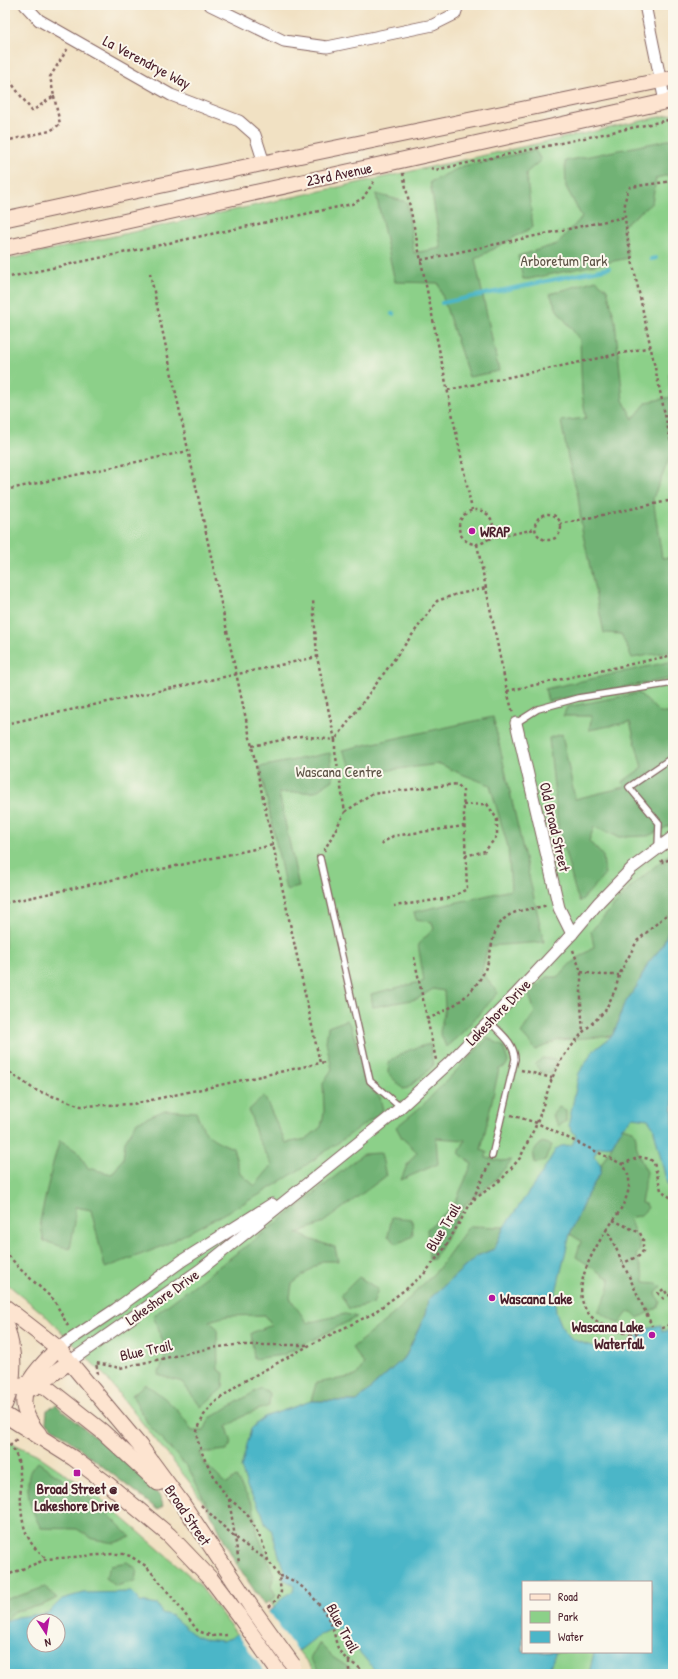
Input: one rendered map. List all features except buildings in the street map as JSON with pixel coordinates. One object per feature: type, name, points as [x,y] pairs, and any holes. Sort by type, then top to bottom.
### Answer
[{"type":"main road","name":"23rd Avenue","points":[[5,219],[666,79]]},
{"type":"main road","name":"23rd Avenue","points":[[5,248],[669,101]]},
{"type":"main road","name":"Broad Street","points":[[5,1307],[58,1348],[140,1446],[182,1503],[233,1582],[252,1608],[288,1672]]},
{"type":"main road","points":[[5,1323],[11,1339],[14,1354],[5,1404]]},
{"type":"main road","points":[[5,1410],[31,1385],[58,1348]]},
{"type":"main road","name":"Lakeshore Drive","points":[[7,1387],[58,1348]]},
{"type":"main road","points":[[39,1436],[30,1422],[25,1409],[31,1385],[69,1362]]},
{"type":"main road","points":[[7,1387],[31,1385],[46,1387],[103,1432],[182,1503]]},
{"type":"main road","name":"Broad Street","points":[[5,1415],[39,1436],[109,1485],[169,1535],[211,1580],[239,1616],[288,1672]]},
{"type":"street","name":"La Verendrye Way","points":[[25,5],[39,20],[170,95],[239,122],[255,135],[264,163]]},
{"type":"street","points":[[210,5],[284,41],[327,46],[434,25],[455,14],[458,5]]},
{"type":"street","points":[[645,5],[666,79],[669,101]]},
{"type":"street","name":"Old Broad Street","points":[[516,723],[558,908],[569,937]]},
{"type":"street","name":"Lakeshore Drive","points":[[69,1362],[201,1269],[400,1107],[438,1072],[489,1021],[632,868],[673,837]]},
{"type":"street","name":"Lakeshore Drive","points":[[58,1348],[116,1309],[182,1260],[314,1178]]},
{"type":"lane","points":[[516,723],[538,709],[578,698],[673,682]]},
{"type":"lane","points":[[658,848],[659,824],[629,787],[673,757]]},
{"type":"lane","points":[[320,858],[370,1081],[400,1107]]},
{"type":"lane","points":[[489,1021],[510,1043],[515,1051],[514,1068],[492,1156]]},
{"type":"path","points":[[5,141],[50,131],[60,124],[50,77],[73,39]]},
{"type":"path","points":[[5,77],[7,77],[32,111],[54,96]]},
{"type":"path","points":[[426,166],[434,170],[673,119]]},
{"type":"path","points":[[396,173],[403,172],[472,510]]},
{"type":"path","points":[[5,278],[352,204],[359,202],[363,198],[376,178]]},
{"type":"path","points":[[673,181],[630,187],[626,192],[625,217],[628,241],[673,452]]},
{"type":"path","points":[[421,260],[625,217]]},
{"type":"path","points":[[150,273],[320,1063]]},
{"type":"path","points":[[448,390],[651,347]]},
{"type":"path","points":[[5,490],[188,450]]},
{"type":"path","points":[[560,524],[673,500]]},
{"type":"path","points":[[488,540],[494,528],[493,522],[485,512],[472,510],[462,517],[459,523],[459,529],[465,540],[477,544],[535,529]]},
{"type":"path","points":[[545,514],[554,516],[560,524],[559,533],[552,539],[543,539],[539,537],[535,529],[537,520],[545,514]]},
{"type":"path","points":[[477,544],[507,691],[516,723]]},
{"type":"path","points":[[335,740],[437,601],[454,595],[486,588]]},
{"type":"path","points":[[313,600],[317,657],[335,740],[335,752],[345,812]]},
{"type":"path","points":[[507,691],[673,655]]},
{"type":"path","points":[[5,724],[317,657]]},
{"type":"path","points":[[252,746],[301,736],[335,740]]},
{"type":"path","points":[[320,858],[345,812],[371,794],[457,784],[463,790],[467,889],[450,898],[394,906]]},
{"type":"path","points":[[463,805],[487,804],[497,819],[497,836],[485,851],[465,856]]},
{"type":"path","points":[[381,844],[393,836],[464,826]]},
{"type":"path","points":[[5,903],[273,845]]},
{"type":"path","points":[[427,1019],[445,1012],[458,1004],[478,981],[488,962],[498,926],[503,920],[520,911],[545,906],[557,901]]},
{"type":"path","name":"Blue Trail","points":[[96,1363],[120,1368],[211,1348],[235,1345],[310,1345],[372,1314],[406,1290],[436,1260],[472,1201],[495,1185],[520,1158],[537,1123],[544,1106],[552,1078],[563,1057],[583,1032],[605,1011],[616,988],[619,975],[637,941],[673,909]]},
{"type":"path","points":[[569,937],[581,972],[583,1032]]},
{"type":"path","points":[[414,956],[438,1072]]},
{"type":"path","points":[[581,972],[602,975],[619,975]]},
{"type":"path","points":[[5,1069],[35,1090],[81,1106],[133,1104],[325,1062]]},
{"type":"path","points":[[514,1068],[552,1078]]},
{"type":"path","points":[[503,1112],[537,1123],[559,1133],[622,1164],[626,1168],[629,1176],[630,1189],[586,1264],[582,1279],[581,1293],[584,1304],[592,1318],[599,1324],[627,1334],[640,1333]]},
{"type":"path","points":[[472,1201],[483,1180],[492,1156]]},
{"type":"path","points":[[622,1164],[640,1156],[650,1159],[654,1163],[661,1190],[671,1198],[673,1208]]},
{"type":"path","points":[[613,1220],[640,1233],[643,1239],[643,1251],[639,1256],[623,1263]]},
{"type":"path","points":[[607,1229],[652,1326]]},
{"type":"path","points":[[673,1231],[673,1240]]},
{"type":"path","points":[[5,1251],[19,1268],[54,1300],[69,1328]]},
{"type":"path","points":[[666,1297],[673,1293]]},
{"type":"path","points":[[662,1328],[666,1327],[673,1320]]},
{"type":"path","points":[[268,1560],[262,1541],[249,1516],[229,1499],[216,1481],[200,1450],[197,1439],[197,1431],[200,1422],[214,1403],[224,1394],[258,1373],[310,1345]]},
{"type":"path","points":[[5,1449],[17,1438]]},
{"type":"path","points":[[5,1440],[11,1445],[16,1464],[16,1471]]},
{"type":"path","points":[[229,1499],[240,1573],[233,1582]]},
{"type":"path","name":"Blue Trail","points":[[200,1504],[236,1538],[254,1552],[268,1560],[281,1576],[295,1582],[311,1596],[332,1624],[336,1645],[340,1652],[349,1662],[366,1674]]},
{"type":"path","points":[[36,1554],[47,1559]]},
{"type":"path","points":[[5,1576],[47,1559],[112,1554],[130,1556],[150,1571],[198,1631],[212,1636],[227,1635]]},
{"type":"path","points":[[269,1607],[281,1592],[281,1576]]},
{"type":"path","points":[[349,1662],[349,1674]]},
{"type":"green space","name":"Wascana Centre","points":[[673,114],[673,1674],[317,1674],[299,1652],[274,1608],[191,1484],[104,1375],[47,1317],[5,1282],[5,260]]},
{"type":"green space","name":"Arboretum Park","points":[[673,139],[673,174],[656,178],[652,203],[623,226],[628,258],[523,279],[518,256],[557,244],[582,217],[566,187],[565,161]]},
{"type":"green space","points":[[535,150],[541,160],[526,173],[533,227],[475,259],[499,371],[469,377],[438,283],[395,282],[376,194],[407,202],[414,253],[441,248],[430,182],[463,166]]},
{"type":"green space","points":[[596,280],[607,289],[615,321],[623,400],[633,419],[647,402],[671,397],[669,373],[673,372],[673,455],[670,457],[653,498],[662,558],[673,557],[673,651],[632,658],[621,634],[604,633],[582,530],[578,496],[569,463],[561,421],[586,418],[582,394],[580,340],[557,310],[550,294]]},
{"type":"green space","points":[[673,661],[673,678],[548,701],[545,689]]},
{"type":"green space","points":[[639,693],[660,713],[673,713],[673,824],[648,836],[619,837],[594,827],[589,841],[603,856],[605,875],[580,902],[576,893],[558,826],[549,738],[562,734],[575,799],[625,787],[622,782],[642,768],[630,722],[589,730],[592,716],[563,716],[567,707]]},
{"type":"green space","points":[[493,717],[544,942],[488,946],[482,972],[498,993],[461,1034],[446,1047],[440,1032],[445,1008],[444,991],[433,989],[417,999],[373,1007],[371,994],[424,981],[418,944],[434,929],[432,922],[416,919],[414,912],[511,890],[508,847],[490,785],[440,764],[356,774],[342,750]]},
{"type":"green space","points":[[330,753],[333,780],[315,792],[279,793],[299,887],[286,890],[260,767]]},
{"type":"green space","points":[[673,851],[673,922],[661,948],[648,963],[637,986],[623,1006],[619,1021],[612,1036],[558,1040],[536,1050],[521,1033],[535,1012],[529,995],[547,977],[558,977],[571,963],[594,947],[591,931],[633,885]]},
{"type":"green space","points":[[347,1020],[352,1029],[368,1081],[373,1090],[380,1097],[383,1110],[375,1117],[296,1172],[259,1195],[161,1247],[105,1268],[91,1210],[75,1207],[75,1222],[70,1249],[44,1241],[40,1221],[53,1163],[60,1140],[78,1152],[88,1168],[112,1174],[123,1159],[125,1141],[137,1122],[165,1110],[196,1112],[202,1126],[209,1135],[219,1142],[233,1148],[240,1173],[255,1186],[272,1165],[257,1137],[249,1110],[264,1096],[286,1143],[306,1139],[321,1127],[324,1113],[323,1083],[332,1069],[326,1042],[328,1027]]},
{"type":"green space","points":[[488,1038],[503,1046],[508,1062],[505,1067],[499,1069],[481,1150],[487,1152],[486,1158],[501,1161],[512,1160],[491,1184],[466,1203],[434,1259],[429,1260],[427,1229],[454,1205],[472,1164],[459,1153],[465,1140],[436,1138],[438,1164],[401,1180],[407,1165],[417,1152],[402,1138],[396,1127],[422,1106]]},
{"type":"green space","points":[[430,1044],[433,1066],[408,1088],[403,1089],[388,1073],[389,1061],[411,1049]]},
{"type":"green space","points":[[542,1058],[557,1060],[553,1073],[543,1073],[535,1065]]},
{"type":"green space","points":[[559,1107],[566,1110],[566,1121],[559,1126],[552,1115]]},
{"type":"green space","points":[[622,1127],[633,1130],[635,1133],[639,1155],[647,1172],[641,1203],[646,1204],[648,1208],[641,1215],[629,1218],[640,1246],[640,1251],[636,1255],[644,1277],[644,1282],[657,1283],[661,1287],[656,1293],[660,1302],[658,1307],[638,1318],[632,1312],[628,1312],[619,1324],[598,1311],[609,1288],[610,1279],[576,1257],[581,1241],[570,1234],[587,1195],[601,1172],[601,1165]]},
{"type":"green space","points":[[542,1142],[552,1145],[545,1160],[535,1164],[533,1152]]},
{"type":"green space","points":[[381,1153],[386,1176],[321,1224],[297,1233],[312,1240],[335,1247],[338,1261],[322,1261],[292,1284],[290,1298],[307,1323],[345,1314],[357,1317],[283,1355],[254,1359],[251,1333],[272,1325],[265,1315],[227,1316],[209,1321],[217,1328],[218,1370],[224,1373],[223,1388],[201,1407],[182,1382],[158,1375],[167,1352],[153,1316],[294,1210],[363,1154]]},
{"type":"green space","points":[[392,1217],[412,1219],[413,1236],[397,1244],[388,1236]]},
{"type":"green space","points":[[469,1226],[504,1227],[494,1249],[477,1256],[428,1300],[425,1315],[406,1356],[357,1401],[311,1401],[316,1383],[356,1376],[364,1364],[352,1348],[396,1312],[439,1268]]},
{"type":"green space","points":[[359,1277],[378,1289],[373,1304],[349,1309],[341,1295]]},
{"type":"green space","points":[[145,1384],[172,1404],[192,1431],[204,1431],[210,1418],[261,1388],[270,1394],[269,1406],[246,1414],[227,1427],[232,1443],[227,1450],[200,1453],[204,1463],[226,1484],[236,1477],[253,1506],[258,1535],[274,1575],[271,1586],[276,1596],[264,1605],[234,1560],[189,1469],[148,1424],[132,1395]]},
{"type":"green space","points":[[56,1405],[144,1477],[161,1498],[163,1506],[158,1510],[46,1422],[47,1410]]},
{"type":"green space","points":[[5,1440],[36,1454],[95,1494],[197,1582],[233,1629],[263,1674],[5,1674]]},
{"type":"green space","points":[[38,1462],[97,1503],[131,1537],[114,1543],[93,1539],[77,1529],[41,1528],[32,1508],[28,1494],[28,1479],[30,1472]]},
{"type":"green space","points":[[127,1562],[137,1569],[135,1581],[116,1586],[105,1578],[111,1565]]},
{"type":"green space","points":[[45,1587],[57,1598],[43,1605],[15,1611],[5,1621],[5,1598],[16,1597]]},
{"type":"green space","points":[[319,1643],[334,1658],[359,1674],[322,1674],[310,1659]]},
{"type":"water","name":"Wascana Lake","points":[[673,922],[673,1193],[672,1187],[667,1184],[653,1126],[648,1119],[633,1117],[622,1127],[612,1145],[598,1147],[594,1156],[601,1165],[601,1172],[587,1195],[570,1234],[555,1296],[556,1312],[563,1329],[571,1338],[595,1347],[611,1348],[627,1345],[640,1334],[639,1329],[661,1325],[662,1331],[667,1331],[672,1328],[673,1321],[673,1674],[589,1674],[594,1653],[652,1653],[652,1581],[522,1581],[522,1653],[556,1653],[547,1674],[378,1674],[357,1649],[347,1645],[348,1637],[344,1631],[333,1629],[321,1634],[300,1650],[296,1650],[263,1674],[5,1674],[5,1621],[26,1616],[26,1653],[66,1653],[66,1613],[48,1613],[62,1599],[83,1593],[132,1592],[140,1602],[158,1605],[162,1613],[172,1616],[195,1636],[203,1639],[222,1641],[231,1638],[274,1608],[283,1597],[293,1591],[294,1585],[283,1579],[285,1572],[271,1529],[266,1525],[262,1513],[248,1489],[241,1468],[251,1429],[264,1417],[311,1401],[357,1401],[406,1356],[425,1315],[428,1300],[477,1256],[494,1249],[504,1227],[540,1176],[556,1149],[561,1146],[572,1145],[576,1136],[569,1126],[569,1122],[579,1073],[593,1051],[612,1036],[619,1021],[623,1006],[637,986],[648,963],[661,948]]},
{"type":"pier","points":[[267,1610],[298,1652],[266,1674],[236,1632]]},
{"type":"waterway","points":[[651,259],[656,258]]},
{"type":"waterway","points":[[442,303],[609,268]]},
{"type":"place","name":"WRAP","points":[[472,531]]},
{"type":"place","name":"Wascana Lake","points":[[492,1298]]},
{"type":"place","name":"Wascana Lake Waterfall","points":[[652,1335]]},
{"type":"place","name":"Broad Street @ Lakeshore Drive","points":[[77,1473]]}]
